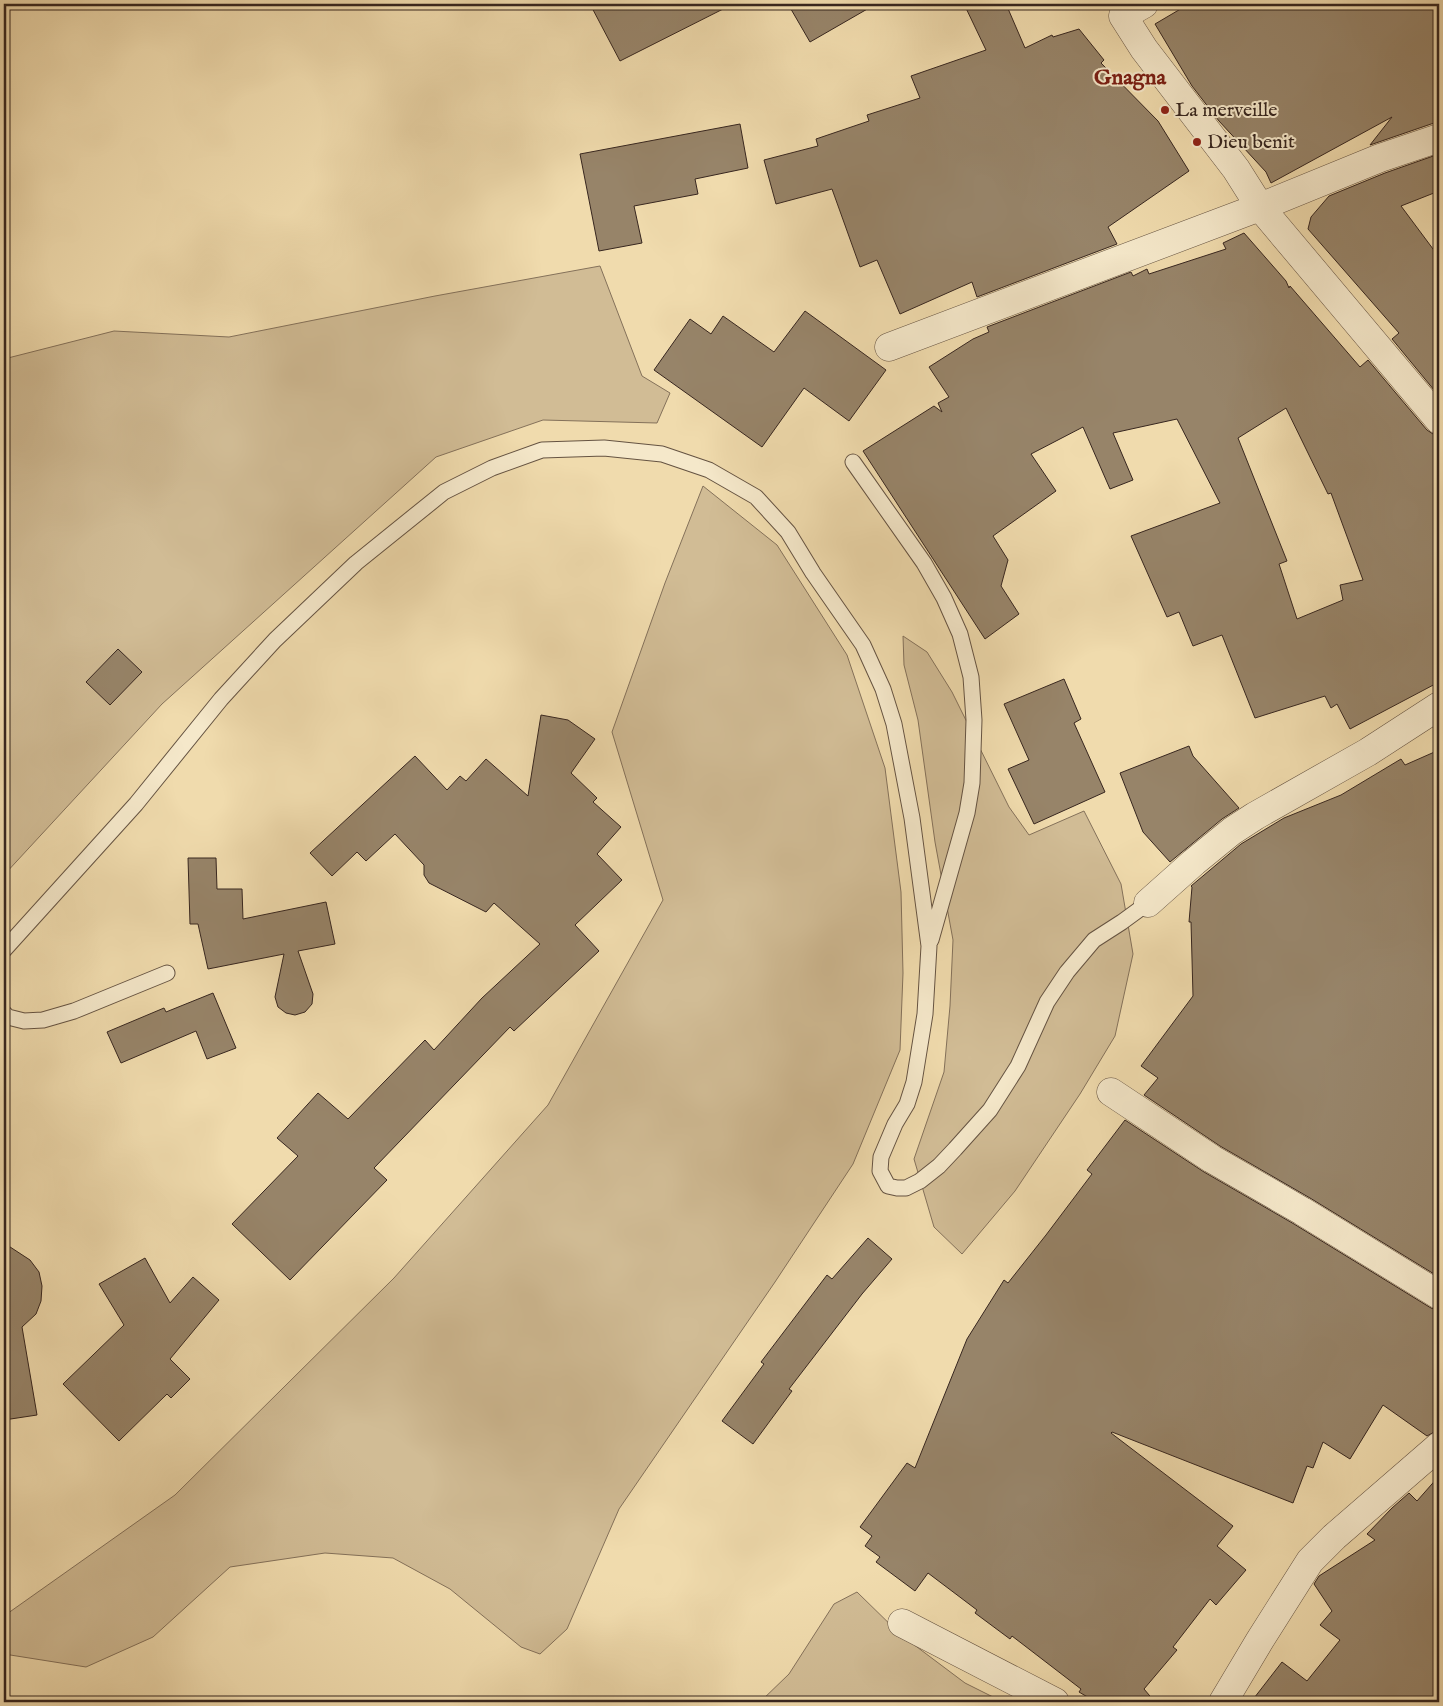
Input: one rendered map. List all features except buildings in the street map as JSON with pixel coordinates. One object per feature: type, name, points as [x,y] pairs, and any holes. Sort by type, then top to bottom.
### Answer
[{"type":"street","points":[[1144,4],[1123,16],[1144,49],[1236,169],[1260,208],[1439,420]]},
{"type":"street","points":[[889,347],[1260,208],[1380,158],[1439,138]]},
{"type":"street","points":[[1148,903],[1194,862],[1247,821],[1368,752],[1439,706]]},
{"type":"street","points":[[1111,1092],[1212,1159],[1439,1294]]},
{"type":"street","points":[[1223,1702],[1310,1561],[1334,1537],[1439,1446]]},
{"type":"street","points":[[902,1623],[1056,1702]]},
{"type":"lane","points":[[4,950],[136,804],[222,699],[275,640],[356,563],[444,492],[492,468],[542,450],[604,448],[662,454],[709,470],[756,497],[788,532],[813,573],[845,618],[862,645],[883,689],[894,724],[912,818],[929,946],[925,1014],[914,1082],[907,1104],[895,1124],[881,1157],[880,1172],[888,1186],[906,1188],[920,1181],[939,1166],[990,1110],[1018,1066],[1047,1002],[1067,972],[1094,940],[1148,903]]},
{"type":"lane","points":[[853,462],[924,563],[944,598],[960,634],[971,677],[974,720],[972,783],[967,813],[929,946]]},
{"type":"lane","points":[[4,1012],[8,1017],[24,1021],[43,1020],[74,1011],[168,972]]},
{"type":"shaded area","points":[[600,266],[642,376],[670,393],[657,423],[543,420],[436,457],[162,704],[4,875],[4,359],[114,331],[229,337],[435,296]]},
{"type":"shaded area","points":[[703,486],[777,545],[847,655],[885,768],[901,892],[903,973],[900,1050],[853,1164],[775,1282],[619,1509],[567,1629],[540,1654],[521,1647],[450,1589],[393,1558],[325,1553],[230,1567],[153,1637],[86,1667],[4,1654],[4,1616],[175,1495],[394,1278],[548,1105],[663,900],[612,732],[665,583]]},
{"type":"shaded area","points":[[903,636],[927,652],[952,692],[1009,807],[1029,835],[1084,811],[1121,884],[1133,954],[1115,1036],[1080,1094],[1015,1191],[962,1254],[934,1227],[914,1159],[944,1072],[953,940],[935,842],[918,720],[904,665]]},
{"type":"shaded area","points":[[857,1592],[901,1635],[965,1683],[1003,1702],[760,1702],[789,1674],[834,1604]]},
{"type":"place","name":"La merveille","points":[[1165,110]]},
{"type":"place","name":"Dieu benit","points":[[1197,142]]},
{"type":"district","name":"Gnagna","points":[[1130,78]]}]
